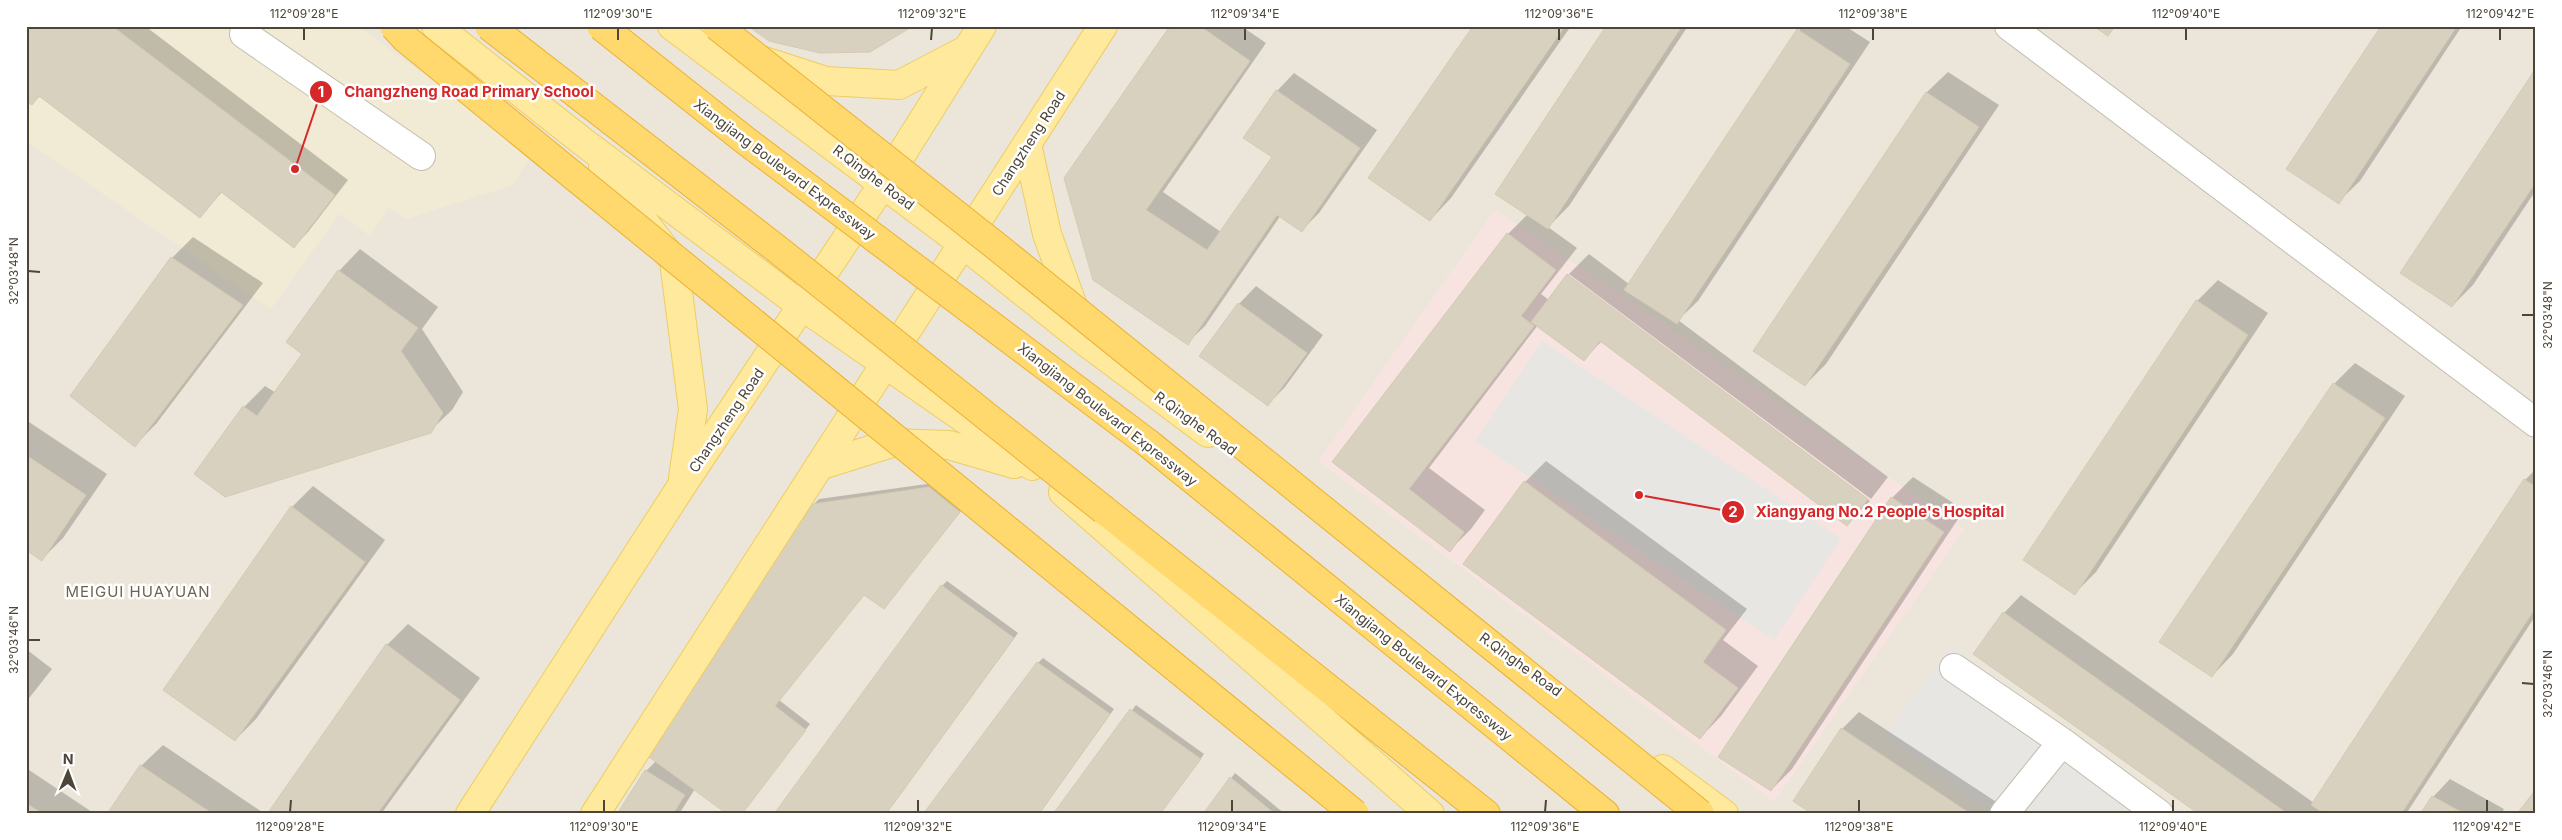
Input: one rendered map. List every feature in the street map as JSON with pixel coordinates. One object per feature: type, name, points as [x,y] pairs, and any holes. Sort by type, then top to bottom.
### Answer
[{"type":"highway","points":[[394,26],[406,39],[1355,814]]},
{"type":"highway","points":[[489,26],[777,249],[1486,814]]},
{"type":"highway","name":"Xiangjiang Boulevard Expressway","points":[[601,26],[746,141],[1149,444],[1605,814]]},
{"type":"highway","points":[[717,26],[1011,258],[1700,814]]},
{"type":"main road","points":[[436,26],[582,141],[802,306],[885,366],[1037,470],[1430,814]]},
{"type":"main road","name":"Changzheng Road","points":[[470,814],[681,487],[882,184],[982,26]]},
{"type":"main road","name":"Changzheng Road","points":[[595,814],[1103,26]]},
{"type":"main road","points":[[678,31],[826,81],[899,85],[966,50]]},
{"type":"main road","name":"R.Qinghe Road","points":[[678,31],[963,244],[1086,342],[1724,814]]},
{"type":"main road","points":[[582,141],[674,261],[693,409],[681,487]]},
{"type":"main road","points":[[1027,144],[1047,234],[1086,342]]},
{"type":"main road","points":[[819,466],[892,442],[949,445],[1037,470]]},
{"type":"street","points":[[2009,26],[2536,423]]},
{"type":"street","points":[[242,29],[420,156]]},
{"type":"street","points":[[1954,668],[2062,742],[2159,814]]},
{"type":"street","points":[[2004,814],[2062,742]]},
{"type":"shaded area","points":[[26,26],[2536,26],[2536,814],[26,814]]},
{"type":"shaded area","points":[[26,26],[358,26],[532,153],[513,185],[407,219],[388,208],[370,236],[339,214],[271,309],[26,141]]},
{"type":"shaded area","points":[[1495,209],[1965,529],[1774,802],[1318,461]]},
{"type":"shaded area","points":[[1542,341],[1841,539],[1774,640],[1475,441]]},
{"type":"shaded area","points":[[1950,646],[2182,814],[1994,814],[1886,735]]},
{"type":"building","points":[[26,26],[112,26],[335,195],[294,248],[221,192],[200,218],[39,96],[32,105],[26,101]]},
{"type":"building","points":[[748,26],[913,26],[870,52],[820,53],[769,41]]},
{"type":"building","points":[[1170,26],[1200,26],[1250,61],[1146,210],[1207,250],[1272,157],[1243,138],[1276,90],[1360,148],[1302,232],[1277,215],[1188,345],[1093,280],[1064,178]]},
{"type":"building","points":[[1473,26],[1565,26],[1430,221],[1368,178]]},
{"type":"building","points":[[1606,26],[1682,26],[1548,229],[1495,194]]},
{"type":"building","points":[[2093,26],[2115,26],[2108,36]]},
{"type":"building","points":[[2381,26],[2457,26],[2339,204],[2286,169]]},
{"type":"building","points":[[1797,29],[1850,64],[1677,324],[1624,290]]},
{"type":"building","points":[[2536,68],[2536,182],[2452,307],[2400,273]]},
{"type":"building","points":[[1926,92],[1979,127],[1805,386],[1753,351]]},
{"type":"building","points":[[1507,233],[1556,270],[1521,316],[1534,326],[1409,489],[1464,532],[1450,552],[1332,462]]},
{"type":"building","points":[[171,257],[243,305],[135,447],[70,396]]},
{"type":"building","points":[[338,270],[418,328],[401,351],[443,413],[431,433],[225,497],[194,474],[243,406],[257,416],[302,354],[286,342]]},
{"type":"building","points":[[1567,274],[1868,499],[1847,526],[1600,341],[1584,361],[1531,322]]},
{"type":"building","points":[[2196,300],[2248,335],[2075,595],[2023,560]]},
{"type":"building","points":[[1238,303],[1307,353],[1268,406],[1199,356]]},
{"type":"building","points":[[2333,383],[2385,418],[2212,677],[2159,642]]},
{"type":"building","points":[[26,455],[86,495],[42,561],[26,550]]},
{"type":"building","points":[[2524,479],[2536,487],[2536,607],[2401,814],[2325,814],[2311,805]]},
{"type":"building","points":[[1524,481],[1726,630],[1703,662],[1738,688],[1700,739],[1463,564]]},
{"type":"building","points":[[929,487],[960,512],[884,609],[864,595],[775,706],[806,730],[742,814],[727,814],[641,751],[813,504]]},
{"type":"building","points":[[1891,497],[1944,532],[1771,791],[1718,757]]},
{"type":"building","points":[[291,506],[365,562],[235,741],[163,690]]},
{"type":"building","points":[[941,585],[1014,638],[886,814],[774,814]]},
{"type":"building","points":[[2003,612],[2288,814],[2199,814],[1973,654]]},
{"type":"building","points":[[386,644],[460,700],[377,814],[267,814]]},
{"type":"building","points":[[1037,662],[1110,714],[1039,814],[923,814]]},
{"type":"building","points":[[1130,709],[1201,759],[1160,814],[1053,814]]},
{"type":"building","points":[[1841,728],[1971,814],[1857,814],[1853,811],[1851,814],[1812,814],[1793,801]]},
{"type":"building","points":[[140,765],[213,814],[107,814]]},
{"type":"building","points":[[645,770],[685,795],[673,814],[617,814]]},
{"type":"building","points":[[1230,777],[1275,814],[1203,814]]},
{"type":"building","points":[[2536,789],[2536,814],[2517,814]]},
{"type":"building","points":[[2432,796],[2465,814],[2420,814]]},
{"type":"building","points":[[26,803],[43,814],[26,814]]},
{"type":"place","name":"Changzheng Road Primary School","points":[[295,169]]},
{"type":"place","name":"Xiangyang No.2 People's Hospital","points":[[1639,495]]},
{"type":"district","name":"MEIGUI HUAYUAN","points":[[138,591]]}]
